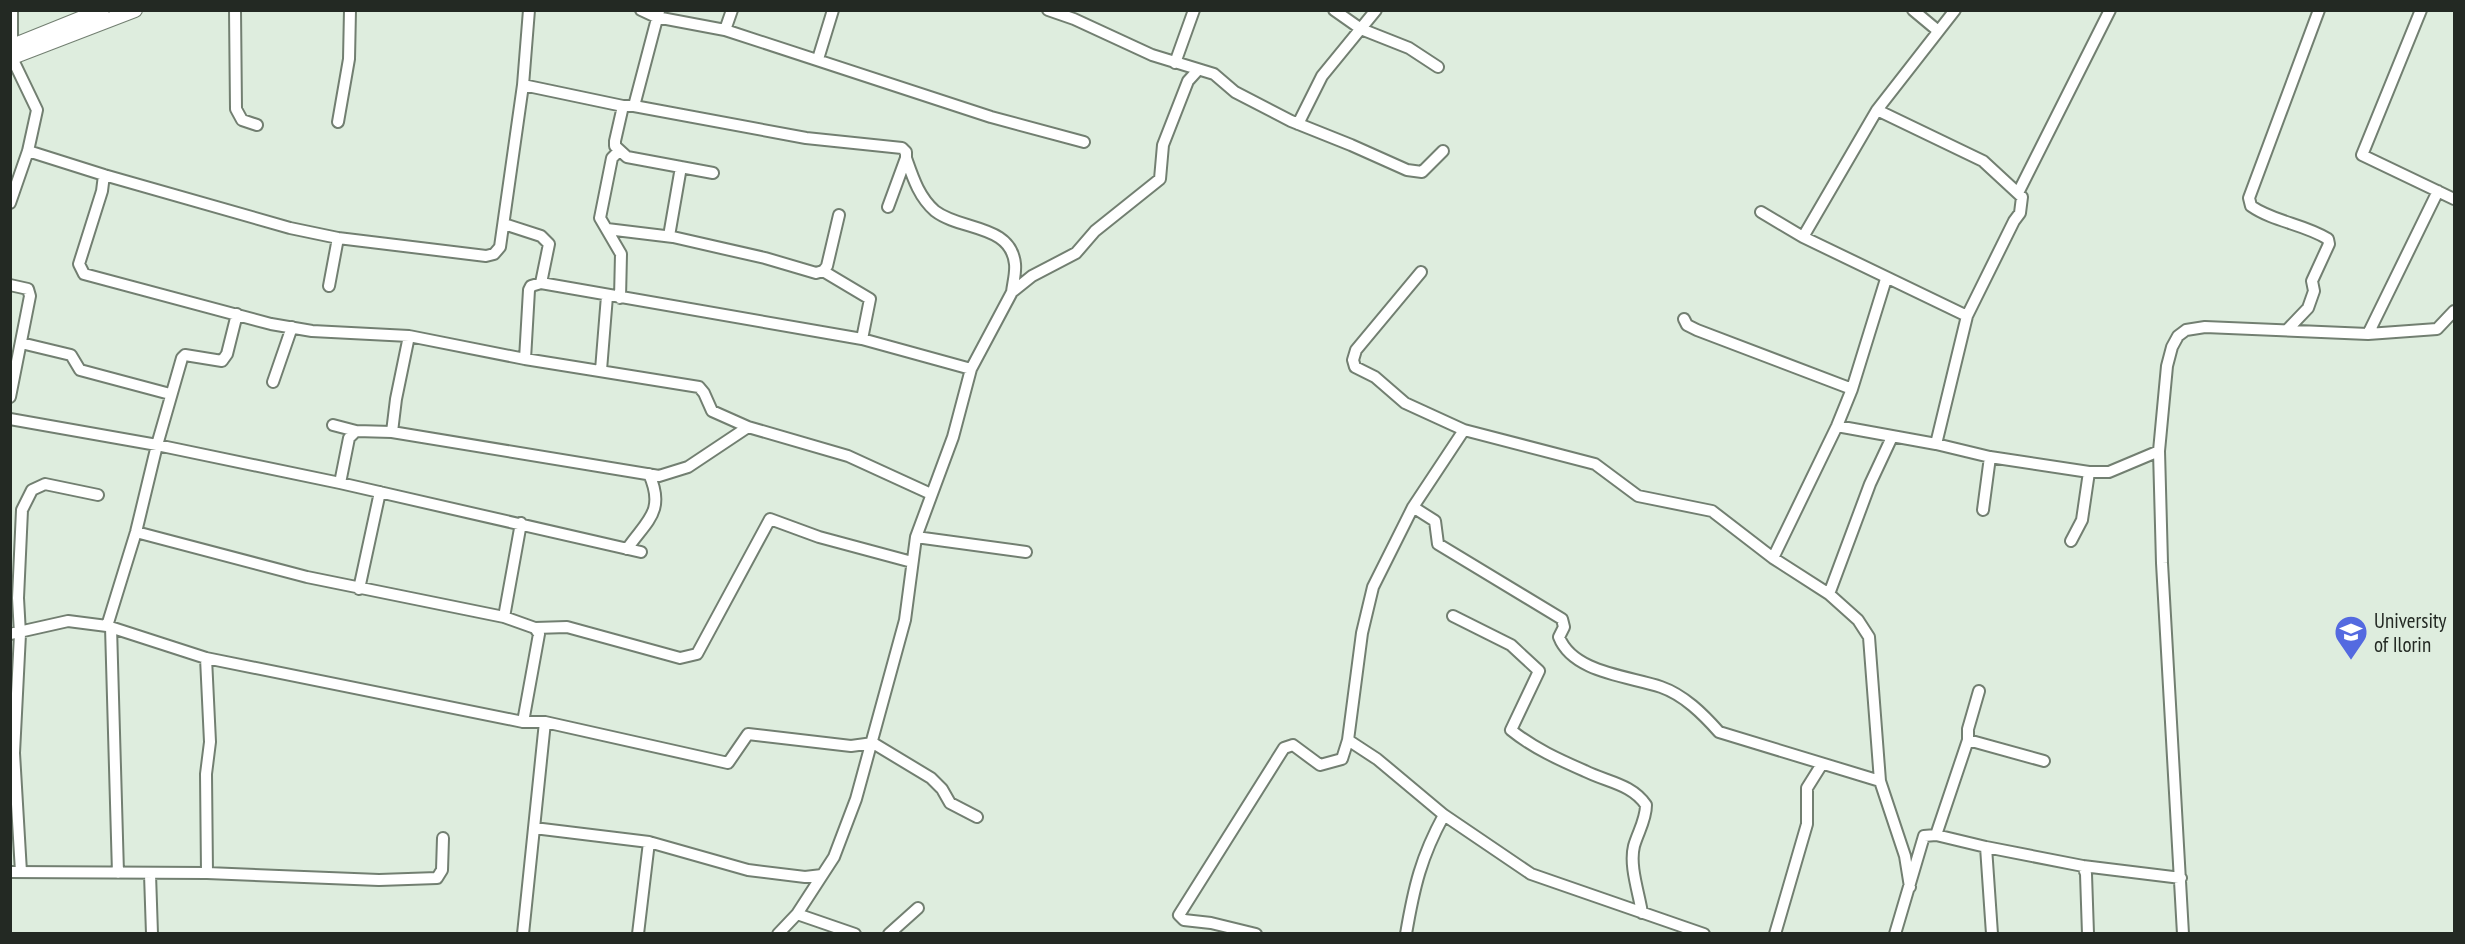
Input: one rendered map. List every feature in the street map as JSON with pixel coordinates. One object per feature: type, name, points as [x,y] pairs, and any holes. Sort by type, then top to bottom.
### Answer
[{"type":"main road","points":[[11,54],[135,10]]},
{"type":"main road","points":[[11,54],[100,11]]},
{"type":"street","points":[[10,203],[28,151],[37,110],[11,54],[12,10]]},
{"type":"street","points":[[235,10],[236,110],[242,120],[257,125]]},
{"type":"street","points":[[338,122],[349,59],[350,10]]},
{"type":"street","points":[[28,151],[290,228],[338,238],[486,256],[494,254],[500,246],[504,224],[523,85],[529,10]]},
{"type":"street","points":[[641,10],[725,30],[991,117],[1084,141]]},
{"type":"street","points":[[725,30],[732,10]]},
{"type":"street","points":[[818,60],[833,10]]},
{"type":"street","points":[[1048,10],[1074,19],[1152,55],[1214,74],[1235,92],[1298,124],[1407,171],[1422,172],[1443,151]]},
{"type":"street","points":[[1175,63],[1194,10]]},
{"type":"street","points":[[1335,10],[1361,29],[1409,48],[1438,67]]},
{"type":"street","points":[[1298,124],[1322,76],[1376,10]]},
{"type":"street","points":[[1913,10],[1937,30]]},
{"type":"street","points":[[1803,237],[1877,110],[1954,10]]},
{"type":"street","points":[[2018,193],[2110,10]]},
{"type":"street","points":[[2287,330],[2308,308],[2314,291],[2313,281],[2329,244],[2328,239],[2317,232],[2263,214],[2251,206],[2249,198],[2319,10]]},
{"type":"street","points":[[2421,10],[2362,155],[2454,199]]},
{"type":"street","points":[[658,14],[615,146],[627,157],[713,173]]},
{"type":"street","points":[[1012,292],[1032,276],[1076,253],[1095,231],[1160,179],[1163,146],[1188,81],[1198,70]]},
{"type":"street","points":[[523,85],[806,138],[902,148],[906,152],[917,189],[936,212],[1003,238],[1011,249],[1016,265],[1012,292],[971,369],[953,437],[916,537],[905,620],[856,799],[834,857],[797,914],[778,933]]},
{"type":"street","points":[[1877,110],[1983,161],[2022,197],[2020,213],[2013,221],[1967,316],[1936,444]]},
{"type":"street","points":[[619,151],[612,158],[600,218],[621,254],[620,298]]},
{"type":"street","points":[[888,207],[906,158]]},
{"type":"street","points":[[669,236],[681,167]]},
{"type":"street","points":[[104,175],[102,191],[79,264],[84,274],[312,331],[409,336],[525,359],[699,387],[712,411],[748,427],[848,456],[931,494]]},
{"type":"street","points":[[2368,334],[2438,191]]},
{"type":"street","points":[[1761,212],[1803,237],[1886,279],[1967,316]]},
{"type":"street","points":[[607,229],[669,236],[765,258],[816,273],[823,271],[827,266],[839,215]]},
{"type":"street","points":[[504,224],[541,236],[549,244],[541,283]]},
{"type":"street","points":[[329,286],[338,238]]},
{"type":"street","points":[[823,271],[870,299],[862,339]]},
{"type":"street","points":[[1421,272],[1356,350],[1353,360],[1355,367],[1375,377],[1405,404],[1464,430],[1595,464],[1638,496],[1712,511],[1773,558],[1829,594],[1858,620],[1869,637],[1880,781],[1902,845],[1910,887]]},
{"type":"street","points":[[1773,558],[1837,426],[1852,389],[1886,279]]},
{"type":"street","points":[[525,359],[529,290],[531,286],[541,283],[862,339],[971,369]]},
{"type":"street","points":[[10,285],[29,292],[10,397]]},
{"type":"street","points":[[602,370],[607,296]]},
{"type":"street","points":[[2183,933],[2162,563],[2159,451],[2167,366],[2178,336],[2186,330],[2205,327],[2368,334],[2437,329],[2454,311]]},
{"type":"street","points":[[118,873],[109,626],[136,532],[170,394],[182,358],[185,355],[218,362],[226,358],[237,314]]},
{"type":"street","points":[[1684,319],[1687,325],[1697,330],[1852,389]]},
{"type":"street","points":[[273,382],[292,327]]},
{"type":"street","points":[[392,432],[396,399],[409,336]]},
{"type":"street","points":[[21,343],[71,355],[80,370],[170,394]]},
{"type":"street","points":[[10,419],[157,445],[340,483],[641,552]]},
{"type":"street","points":[[333,425],[356,431],[392,432],[659,476],[688,467],[748,427]]},
{"type":"street","points":[[1837,426],[1936,444],[1990,457],[2089,472],[2109,472],[2159,451]]},
{"type":"street","points":[[1256,933],[1211,923],[1184,920],[1179,915],[1284,748],[1293,745],[1320,765],[1342,759],[1348,740],[1362,633],[1373,587],[1413,507],[1464,430]]},
{"type":"street","points":[[340,483],[349,438],[356,431]]},
{"type":"street","points":[[1829,594],[1870,484],[1892,437]]},
{"type":"street","points":[[1983,510],[1990,457]]},
{"type":"street","points":[[2071,541],[2082,520],[2089,472]]},
{"type":"street","points":[[627,549],[652,516],[656,496],[649,474]]},
{"type":"street","points":[[98,495],[45,484],[32,490],[22,510],[15,634],[16,872],[207,873],[379,880],[437,878],[441,870],[443,838]]},
{"type":"street","points":[[359,589],[380,492]]},
{"type":"street","points":[[1413,507],[1435,521],[1438,544],[1562,619],[1564,627],[1559,637],[1563,646],[1596,670],[1662,687],[1701,712],[1719,732],[1880,781]]},
{"type":"street","points":[[136,532],[359,589],[504,617],[535,628],[567,627],[680,657],[697,654],[770,519],[819,537],[912,562]]},
{"type":"street","points":[[504,617],[521,523]]},
{"type":"street","points":[[916,537],[1026,552]]},
{"type":"street","points":[[1453,616],[1511,645],[1539,670],[1511,730],[1524,741],[1588,773],[1634,790],[1646,805],[1646,815],[1633,848],[1642,913]]},
{"type":"street","points":[[15,634],[68,621],[109,626],[206,658],[523,722],[545,722],[728,763],[748,734],[851,746],[873,743],[931,778],[951,803],[977,817]]},
{"type":"street","points":[[523,722],[540,634],[535,628]]},
{"type":"street","points":[[206,658],[210,742],[206,774],[207,873]]},
{"type":"street","points":[[1936,835],[1968,740],[1968,729],[1979,691]]},
{"type":"street","points":[[523,933],[545,722]]},
{"type":"street","points":[[1348,740],[1377,759],[1444,815],[1531,874],[1704,933]]},
{"type":"street","points":[[1968,740],[2044,761]]},
{"type":"street","points":[[1776,933],[1807,824],[1807,788],[1822,764]]},
{"type":"street","points":[[1406,933],[1418,872],[1427,845],[1444,815]]},
{"type":"street","points":[[534,828],[649,842],[748,870],[805,877],[822,875]]},
{"type":"street","points":[[1895,933],[1924,836],[1936,835],[1986,848],[2083,866],[2181,878]]},
{"type":"street","points":[[638,933],[649,842]]},
{"type":"street","points":[[1986,848],[1992,933]]},
{"type":"street","points":[[2083,866],[2086,873],[2088,933]]},
{"type":"street","points":[[150,873],[152,933]]},
{"type":"street","points":[[889,933],[918,908]]},
{"type":"street","points":[[797,914],[855,933]]},
{"type":"place","name":"University of Ilorin","points":[[2351,661]]}]
